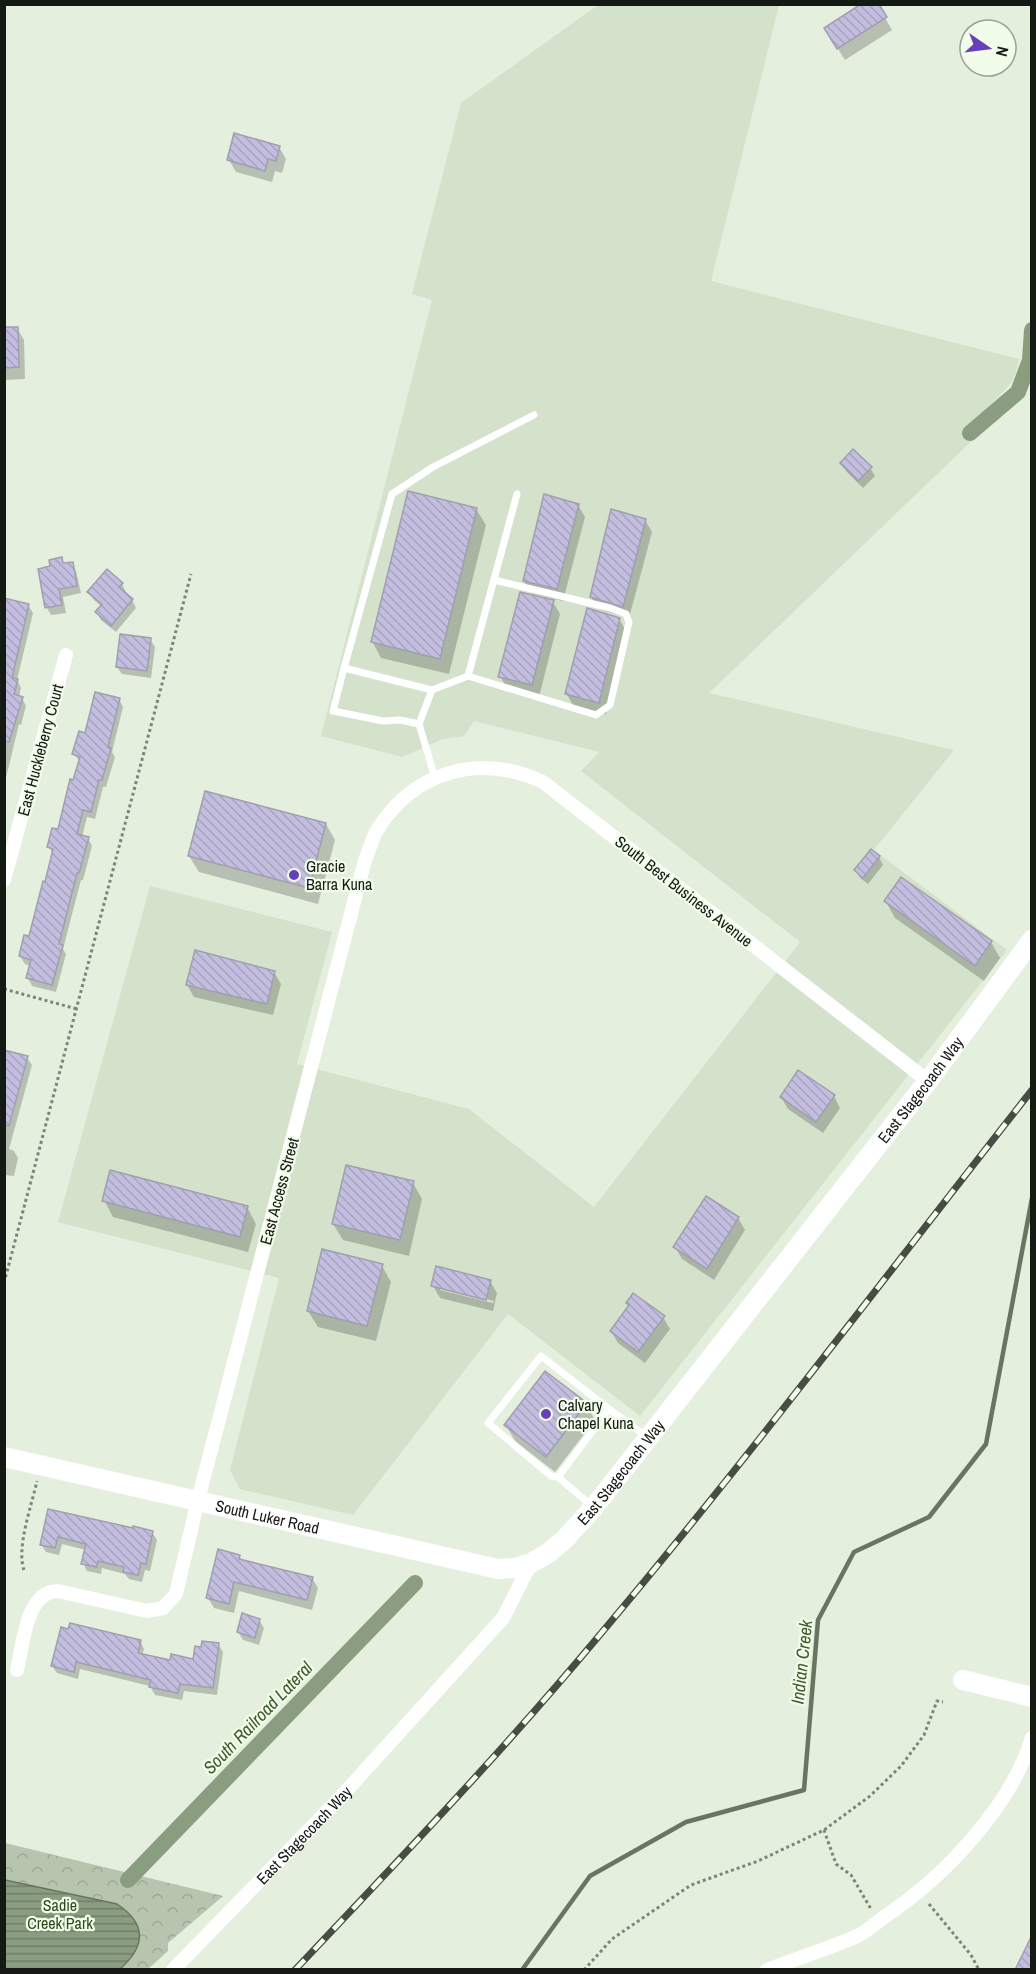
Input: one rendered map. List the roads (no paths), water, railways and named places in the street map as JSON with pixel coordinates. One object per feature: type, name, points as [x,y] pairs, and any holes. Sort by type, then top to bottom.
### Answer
[{"type":"street","name":"East Huckleberry Court","points":[[5,874],[66,655]]},
{"type":"street","name":"South Best Business Avenue","points":[[419,787],[453,771],[490,767],[526,774],[543,782],[928,1081]]},
{"type":"street","name":"East Access Street","points":[[17,1670],[32,1608],[43,1594],[58,1591],[147,1611],[164,1608],[176,1594],[198,1500],[365,860],[376,831],[404,799],[419,787]]},
{"type":"street","name":"East Stagecoach Way","points":[[173,1970],[338,1800],[503,1618],[531,1563],[564,1540],[594,1507],[928,1081],[1032,940]]},
{"type":"street","name":"South Luker Road","points":[[4,1457],[498,1569],[514,1568],[531,1563]]},
{"type":"street","points":[[963,1680],[1032,1697]]},
{"type":"street","points":[[767,1970],[792,1965],[859,1935],[916,1895],[954,1860],[1001,1801],[1026,1758],[1032,1738]]},
{"type":"lane","points":[[419,724],[400,720],[383,721],[333,711],[392,494],[433,467],[534,415]]},
{"type":"lane","points":[[468,676],[517,494]]},
{"type":"lane","points":[[344,668],[432,690],[468,676],[596,714],[610,705],[629,622],[626,614],[610,608],[494,580]]},
{"type":"lane","points":[[432,690],[419,724],[435,778]]},
{"type":"lane","points":[[594,1507],[488,1423],[541,1356],[649,1438]]},
{"type":"lane","points":[[558,1477],[609,1409]]},
{"type":"waterway","name":"South Railroad Lateral","points":[[970,433],[1018,392],[1030,360],[1032,330]]},
{"type":"waterway","name":"Indian Creek","points":[[522,1970],[590,1876],[686,1822],[804,1790],[818,1620],[854,1552],[929,1517],[986,1444],[1032,1198]]},
{"type":"waterway","name":"South Railroad Lateral","points":[[128,1880],[415,1583]]},
{"type":"railway","points":[[295,1970],[411,1847],[562,1680],[763,1434],[1032,1090]]},
{"type":"place","name":"Gracie Barra Kuna","points":[[294,875]]},
{"type":"place","name":"Calvary Chapel Kuna","points":[[546,1414]]},
{"type":"park label","name":"Sadie Creek Park","points":[[60,1914]]}]
